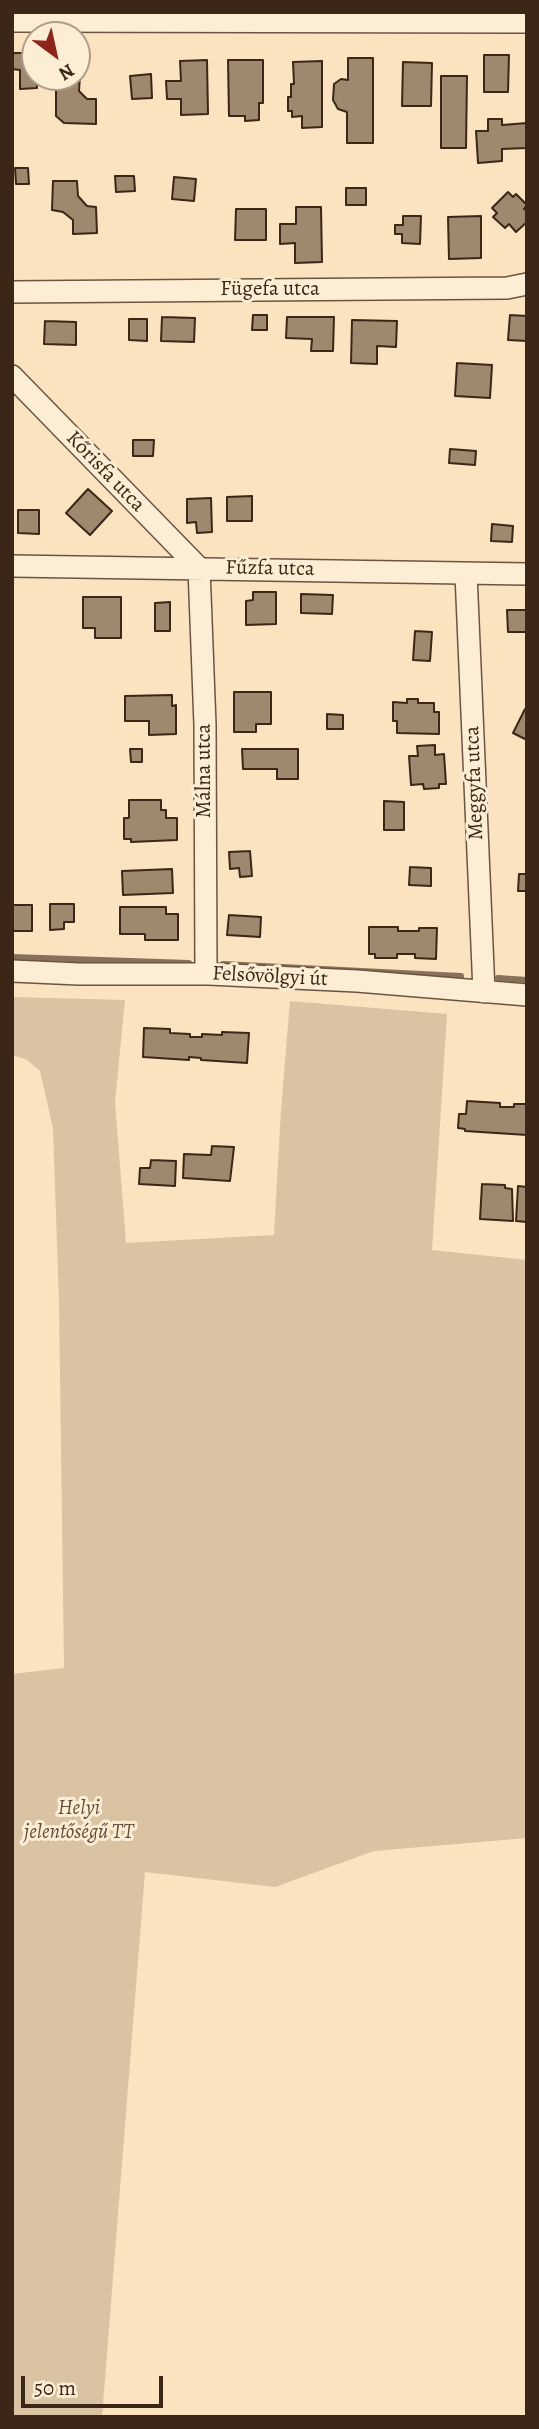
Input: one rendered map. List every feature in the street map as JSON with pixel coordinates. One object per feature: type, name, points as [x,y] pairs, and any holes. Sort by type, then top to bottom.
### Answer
[{"type":"street","points":[[12,21],[204,17],[527,22]]},
{"type":"street","points":[[517,286],[527,268]]},
{"type":"street","name":"Fügefa utca","points":[[12,292],[517,286]]},
{"type":"street","name":"Kőrisfa utca","points":[[12,376],[199,568]]},
{"type":"street","name":"Fűzfa utca","points":[[12,566],[527,574]]},
{"type":"street","name":"Málna utca","points":[[199,568],[205,725],[206,974]]},
{"type":"street","name":"Meggyfa utca","points":[[466,573],[484,992]]},
{"type":"street","name":"Felsővölgyi út","points":[[12,971],[206,974],[357,981],[527,995]]},
{"type":"green space","name":"Helyi jelentőségű TT","points":[[12,997],[125,1000],[115,1102],[126,1243],[274,1235],[290,1001],[447,1014],[432,1250],[527,1260],[527,1838],[374,1851],[275,1887],[145,1872],[102,2417],[12,2417],[12,1674],[64,1668],[59,1301],[53,1128],[40,1071],[27,1060],[12,1055]]},
{"type":"building","points":[[12,53],[21,53],[21,89],[20,70],[12,69]]},
{"type":"building","points":[[484,55],[509,55],[508,92],[484,92]]},
{"type":"building","points":[[348,58],[373,58],[373,143],[347,143],[347,112],[338,109],[333,100],[334,84],[341,79],[348,80]]},
{"type":"building","points":[[207,60],[208,114],[181,115],[181,99],[167,99],[166,81],[181,81],[180,61]]},
{"type":"building","points":[[228,60],[263,60],[263,103],[259,103],[259,120],[245,121],[245,116],[229,116]]},
{"type":"building","points":[[322,61],[322,127],[302,128],[302,116],[292,117],[292,111],[288,111],[288,97],[291,97],[291,84],[294,84],[293,62]]},
{"type":"building","points":[[403,62],[432,63],[431,106],[402,106]]},
{"type":"building","points":[[151,74],[152,98],[132,99],[130,76]]},
{"type":"building","points":[[441,76],[467,76],[466,148],[441,148]]},
{"type":"building","points":[[56,91],[79,91],[87,99],[96,99],[96,124],[64,123],[56,116]]},
{"type":"building","points":[[488,119],[502,119],[502,125],[527,123],[527,148],[502,149],[502,161],[478,163],[476,131],[488,131]]},
{"type":"building","points":[[15,168],[28,168],[29,184],[16,184]]},
{"type":"building","points":[[115,176],[134,176],[135,191],[116,192]]},
{"type":"building","points":[[174,177],[196,179],[194,201],[172,199]]},
{"type":"building","points":[[53,181],[77,181],[78,196],[87,206],[96,207],[97,233],[73,234],[73,220],[63,212],[52,210]]},
{"type":"building","points":[[346,188],[366,188],[366,205],[346,205]]},
{"type":"building","points":[[508,192],[513,197],[516,194],[527,205],[524,209],[527,211],[527,222],[516,232],[509,224],[505,228],[493,217],[497,213],[492,208]]},
{"type":"building","points":[[296,207],[321,207],[322,262],[295,263],[295,243],[280,244],[280,224],[296,224]]},
{"type":"building","points":[[236,209],[266,209],[266,240],[235,240]]},
{"type":"building","points":[[403,216],[421,216],[420,244],[402,243],[402,234],[395,234],[395,225],[403,225]]},
{"type":"building","points":[[481,216],[481,258],[449,259],[448,217]]},
{"type":"building","points":[[253,315],[267,315],[267,330],[252,330]]},
{"type":"building","points":[[510,315],[527,316],[527,341],[508,340]]},
{"type":"building","points":[[162,317],[195,318],[194,342],[161,341]]},
{"type":"building","points":[[287,317],[334,317],[333,351],[311,351],[312,339],[286,338]]},
{"type":"building","points":[[129,319],[147,319],[147,341],[129,340]]},
{"type":"building","points":[[352,320],[397,321],[396,347],[377,346],[377,364],[351,363]]},
{"type":"building","points":[[45,321],[76,322],[76,345],[44,344]]},
{"type":"building","points":[[457,363],[492,365],[490,398],[455,396]]},
{"type":"building","points":[[133,440],[154,440],[153,456],[133,456]]},
{"type":"building","points":[[450,449],[476,451],[475,465],[449,463]]},
{"type":"building","points":[[88,489],[112,511],[90,535],[66,513]]},
{"type":"building","points":[[252,496],[252,521],[227,521],[227,497]]},
{"type":"building","points":[[211,498],[212,532],[197,533],[196,522],[187,523],[187,499]]},
{"type":"building","points":[[18,510],[39,510],[39,534],[18,533]]},
{"type":"building","points":[[492,524],[513,526],[512,542],[491,541]]},
{"type":"building","points":[[253,592],[276,592],[276,624],[246,625],[246,601],[253,600]]},
{"type":"building","points":[[301,594],[333,595],[332,614],[301,613]]},
{"type":"building","points":[[83,597],[121,597],[121,638],[95,638],[95,628],[83,628]]},
{"type":"building","points":[[170,602],[170,631],[155,631],[155,603]]},
{"type":"building","points":[[507,610],[527,610],[527,632],[508,632]]},
{"type":"building","points":[[415,631],[432,632],[430,661],[413,660]]},
{"type":"building","points":[[234,692],[271,692],[271,724],[256,724],[256,732],[234,732]]},
{"type":"building","points":[[172,695],[172,706],[176,705],[176,734],[149,735],[149,721],[125,721],[125,696]]},
{"type":"building","points":[[407,699],[418,699],[418,703],[434,703],[434,712],[439,712],[439,734],[397,733],[397,721],[393,721],[393,702],[407,703]]},
{"type":"building","points":[[525,709],[527,710],[527,740],[513,733]]},
{"type":"building","points":[[327,714],[343,715],[343,729],[327,729]]},
{"type":"building","points":[[435,745],[435,755],[444,754],[446,784],[439,784],[439,788],[424,789],[423,784],[411,785],[409,756],[418,756],[417,746]]},
{"type":"building","points":[[130,749],[142,749],[142,762],[131,762]]},
{"type":"building","points":[[242,749],[298,749],[298,779],[277,779],[277,769],[243,769]]},
{"type":"building","points":[[129,800],[161,800],[161,810],[166,810],[166,818],[177,818],[177,840],[131,842],[131,839],[124,839],[124,818],[129,818]]},
{"type":"building","points":[[384,801],[404,802],[404,830],[384,830]]},
{"type":"building","points":[[250,851],[252,876],[240,877],[239,868],[230,869],[229,852]]},
{"type":"building","points":[[410,867],[431,868],[431,886],[409,885]]},
{"type":"building","points":[[172,869],[173,893],[123,895],[122,871]]},
{"type":"building","points":[[519,874],[527,874],[527,891],[518,891]]},
{"type":"building","points":[[50,904],[74,904],[74,922],[64,922],[64,929],[50,930]]},
{"type":"building","points":[[12,905],[32,905],[32,931],[12,931]]},
{"type":"building","points":[[120,907],[166,907],[166,914],[178,914],[178,940],[145,940],[145,934],[120,934]]},
{"type":"building","points":[[229,915],[261,917],[260,937],[227,935]]},
{"type":"building","points":[[369,927],[398,927],[398,931],[437,928],[436,959],[415,958],[415,954],[397,954],[397,958],[375,958],[375,954],[369,954]]},
{"type":"building","points":[[144,1028],[170,1029],[170,1033],[190,1034],[190,1037],[202,1037],[202,1034],[222,1035],[222,1032],[249,1033],[247,1063],[189,1057],[189,1060],[143,1057]]},
{"type":"building","points":[[467,1101],[500,1103],[500,1107],[527,1104],[527,1135],[465,1131],[458,1128],[459,1114],[466,1114]]},
{"type":"building","points":[[212,1146],[234,1147],[230,1181],[183,1178],[184,1154],[211,1155]]},
{"type":"building","points":[[151,1160],[176,1161],[175,1186],[139,1184],[140,1168],[150,1168]]},
{"type":"building","points":[[482,1184],[505,1185],[505,1188],[512,1189],[513,1221],[480,1219]]},
{"type":"building","points":[[518,1186],[527,1187],[527,1222],[516,1221]]},
{"type":"waterway","points":[[12,957],[189,963]]},
{"type":"waterway","points":[[223,964],[461,976]]},
{"type":"waterway","points":[[498,978],[527,980]]}]
